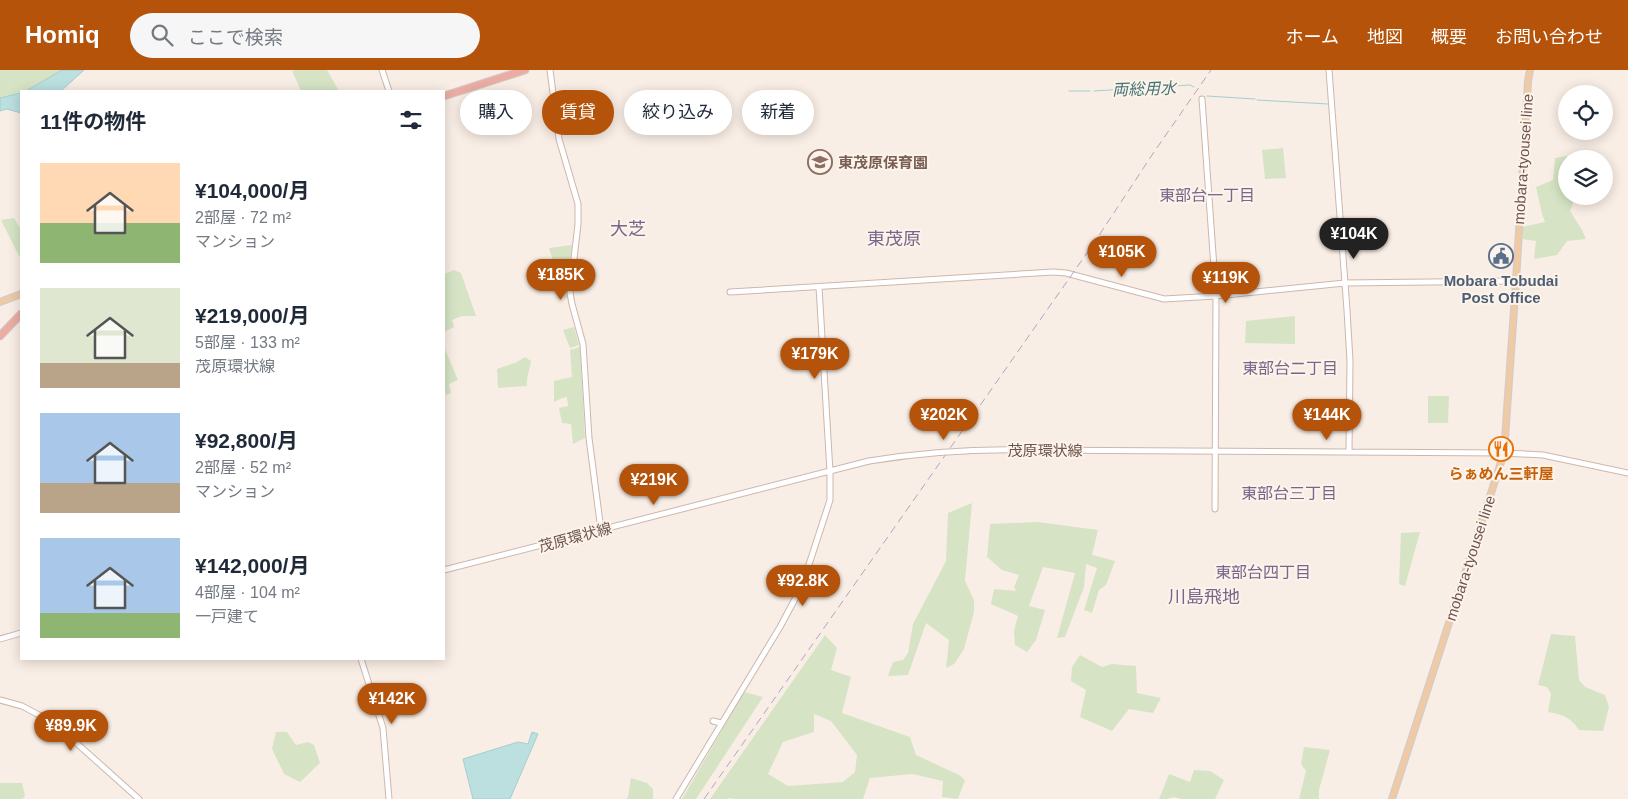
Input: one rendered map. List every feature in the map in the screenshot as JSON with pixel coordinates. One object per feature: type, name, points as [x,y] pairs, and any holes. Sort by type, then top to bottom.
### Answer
[{"type":"highway","points":[[445,96],[525,70]]},
{"type":"highway","points":[[0,336],[20,315]]},
{"type":"main road","name":"mobara-tyousei line","points":[[1392,799],[1504,453],[1530,70]]},
{"type":"main road","points":[[0,302],[20,294]]},
{"type":"street","points":[[382,70],[389,90]]},
{"type":"street","points":[[550,70],[559,139],[578,204],[578,224],[570,293],[583,344],[589,438],[601,530]]},
{"type":"street","points":[[1329,70],[1350,361],[1349,452]]},
{"type":"street","points":[[1202,99],[1216,296],[1215,509]]},
{"type":"street","points":[[730,292],[1053,272],[1066,273],[1158,298],[1216,296],[1345,283],[1516,281]]},
{"type":"street","points":[[676,799],[780,628],[802,586],[830,500],[819,287]]},
{"type":"street","name":"茂原環状線","points":[[445,570],[868,461],[939,451],[973,449],[1504,453],[1542,455],[1628,473]]},
{"type":"street","points":[[0,638],[20,633]]},
{"type":"street","points":[[361,660],[383,728],[389,799]]},
{"type":"street","points":[[0,700],[22,706],[54,723],[140,799]]},
{"type":"street","points":[[713,721],[721,723]]},
{"type":"green space","points":[[0,70],[62,70],[28,90],[20,90],[20,93],[0,98]]},
{"type":"green space","points":[[327,70],[338,90],[301,90],[292,71]]},
{"type":"green space","points":[[1283,148],[1286,178],[1265,179],[1262,150]]},
{"type":"green space","points":[[1555,158],[1558,158],[1558,205],[1572,205],[1570,211],[1586,239],[1567,241],[1557,255],[1534,259],[1536,241],[1523,239],[1522,227],[1545,222],[1536,187],[1553,180]]},
{"type":"green space","points":[[14,218],[20,228],[20,256],[19,256],[1,220]]},
{"type":"green space","points":[[572,245],[568,274],[568,298],[565,299],[549,248]]},
{"type":"green space","points":[[454,270],[461,273],[476,316],[462,316],[452,320],[454,327],[445,332],[445,274]]},
{"type":"green space","points":[[1295,316],[1295,344],[1245,343],[1246,321]]},
{"type":"green space","points":[[574,327],[579,345],[570,348],[563,330]]},
{"type":"green space","points":[[580,347],[585,438],[573,444],[571,424],[562,423],[559,408],[568,406],[567,397],[554,402],[554,381],[572,377],[570,350]]},
{"type":"green space","points":[[445,349],[458,380],[449,384],[451,393],[446,395]]},
{"type":"green space","points":[[525,357],[531,361],[527,386],[498,388],[497,369]]},
{"type":"green space","points":[[1428,396],[1449,396],[1448,423],[1428,423]]},
{"type":"green space","points":[[972,503],[965,581],[974,600],[974,612],[964,649],[954,664],[946,668],[949,640],[926,623],[908,675],[888,676],[893,662],[903,660],[908,653],[913,624],[946,561],[948,513]]},
{"type":"green space","points":[[1038,522],[1098,530],[1092,555],[1115,561],[1106,585],[1099,590],[1092,613],[1084,610],[1097,568],[1086,564],[1084,587],[1065,637],[1057,638],[1075,573],[1043,567],[1029,606],[1045,610],[1036,640],[1027,652],[1015,645],[1014,631],[1018,616],[991,604],[994,589],[1016,591],[1014,587],[1019,575],[1002,570],[987,557],[990,524]]},
{"type":"green space","points":[[1420,532],[1405,586],[1399,584],[1401,533]]},
{"type":"green space","points":[[1551,634],[1575,636],[1579,680],[1585,687],[1605,695],[1609,707],[1603,731],[1579,730],[1566,717],[1548,712],[1551,694],[1547,687],[1538,685]]},
{"type":"green space","points":[[825,635],[837,648],[831,670],[851,677],[842,713],[910,737],[916,755],[959,775],[965,780],[958,799],[942,797],[943,781],[912,774],[870,778],[863,799],[710,799]],"holes":[[[814,714],[831,721],[857,755],[855,772],[843,782],[788,786],[768,774],[783,742],[814,732]]]},
{"type":"green space","points":[[1080,655],[1102,667],[1112,664],[1136,666],[1137,693],[1161,698],[1153,713],[1129,709],[1112,731],[1080,717],[1086,690],[1071,681],[1072,667]]},
{"type":"green space","points":[[744,692],[763,697],[696,799],[682,799]]},
{"type":"green space","points":[[276,732],[287,732],[296,745],[308,742],[314,745],[320,763],[300,782],[284,774],[272,749]]},
{"type":"green space","points":[[1304,747],[1330,750],[1319,790],[1319,799],[1299,799],[1306,771],[1301,764]]},
{"type":"green space","points":[[1194,770],[1210,771],[1224,780],[1215,799],[1181,799],[1174,797],[1159,799],[1169,774],[1190,782]]},
{"type":"green space","points":[[631,778],[647,783],[653,789],[653,799],[626,799]]},
{"type":"green space","points":[[0,783],[22,783],[25,796],[22,799],[0,799]]},
{"type":"water","points":[[62,70],[84,70],[62,90],[28,90]]},
{"type":"water","points":[[20,93],[20,113],[7,109],[0,111],[0,98]]},
{"type":"water","points":[[532,732],[538,734],[510,799],[473,799],[463,759],[518,742],[528,744]]},
{"type":"waterway","name":"両総用水","points":[[1094,91],[1190,85],[1194,87]]},
{"type":"waterway","name":"両総用水","points":[[1069,91],[1090,91]]},
{"type":"waterway","name":"両総用水","points":[[1207,96],[1255,99]]},
{"type":"waterway","name":"両総用水","points":[[1257,100],[1328,104]]},
{"type":"railway","points":[[704,799],[1094,243],[1211,70]]},
{"type":"place","name":"東茂原保育園","points":[[820,162]]},
{"type":"place","name":"Mobara Tobudai Post Office","points":[[1501,256]]},
{"type":"place","name":"らぁめん三軒屋","points":[[1501,449]]},
{"type":"district","name":"東部台一丁目","points":[[1207,195]]},
{"type":"district","name":"大芝","points":[[628,229]]},
{"type":"district","name":"東茂原","points":[[894,239]]},
{"type":"district","name":"東部台二丁目","points":[[1290,368]]},
{"type":"district","name":"東部台三丁目","points":[[1289,493]]},
{"type":"district","name":"東部台四丁目","points":[[1263,572]]},
{"type":"district","name":"川島飛地","points":[[1204,597]]}]
